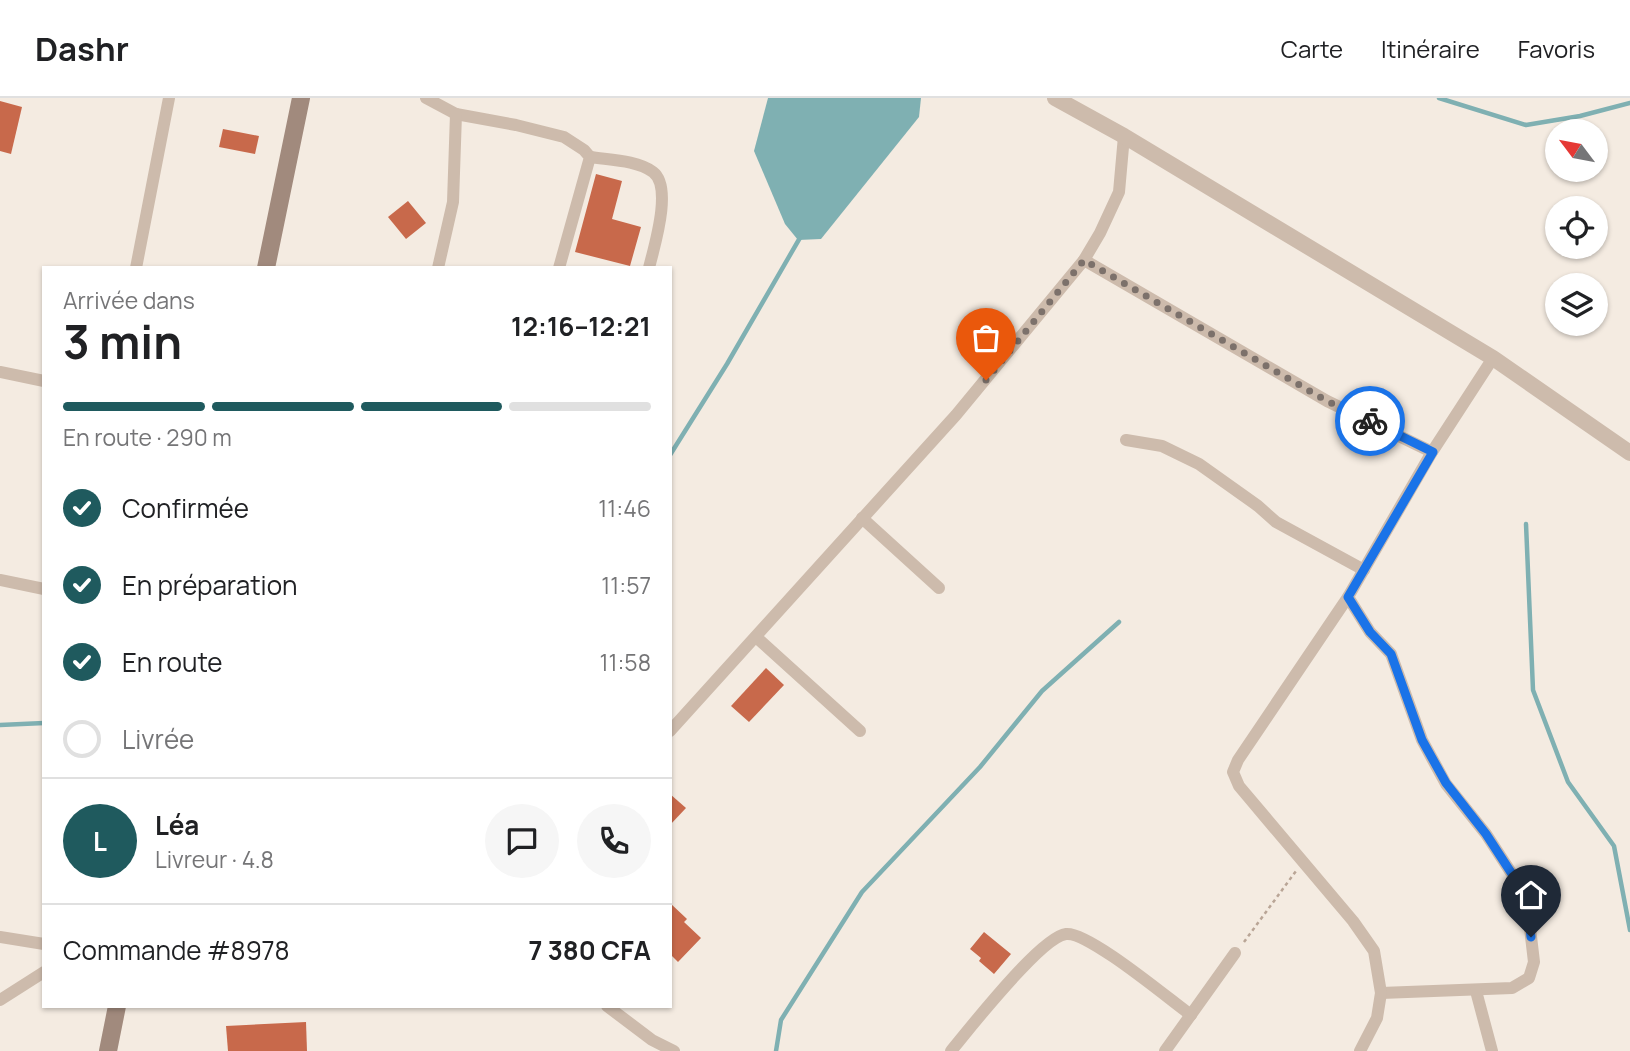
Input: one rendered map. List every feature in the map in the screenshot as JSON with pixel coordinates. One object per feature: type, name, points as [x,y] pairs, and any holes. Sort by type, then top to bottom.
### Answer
[{"type":"main road","points":[[266,266],[302,98]]},
{"type":"main road","points":[[108,1051],[117,1008]]},
{"type":"street","points":[[136,266],[169,98]]},
{"type":"street","points":[[426,98],[456,114],[516,125],[564,138],[590,157],[628,163],[652,171],[658,177],[662,189],[661,215],[649,266]]},
{"type":"street","points":[[1057,98],[1493,358],[1630,453]]},
{"type":"street","points":[[438,266],[453,202],[456,114]]},
{"type":"street","points":[[672,729],[998,366],[1084,260],[1119,191],[1124,136]]},
{"type":"street","points":[[560,266],[590,157]]},
{"type":"street","points":[[1084,260],[1327,401],[1433,452]]},
{"type":"street","points":[[1360,1051],[1377,1018],[1381,993],[1374,951],[1353,921],[1238,786],[1233,772],[1238,760],[1348,597],[1433,452],[1493,358]]},
{"type":"street","points":[[0,372],[42,381]]},
{"type":"street","points":[[1126,440],[1162,446],[1199,464],[1276,522],[1364,570]]},
{"type":"street","points":[[862,518],[939,588]]},
{"type":"street","points":[[0,580],[42,589]]},
{"type":"street","points":[[1348,597],[1370,632],[1391,654],[1422,740],[1446,783],[1486,834],[1512,874],[1528,911],[1534,962],[1530,978],[1512,988],[1381,993]]},
{"type":"street","points":[[756,637],[860,731]]},
{"type":"street","points":[[951,1051],[1017,972],[1054,939],[1067,933],[1082,937],[1191,1015]]},
{"type":"street","points":[[0,937],[42,944]]},
{"type":"street","points":[[1165,1051],[1235,953]]},
{"type":"street","points":[[0,999],[42,973]]},
{"type":"street","points":[[1476,991],[1492,1051]]},
{"type":"street","points":[[610,1008],[652,1040],[674,1051]]},
{"type":"path","points":[[1235,953],[1302,863]]},
{"type":"water","points":[[768,98],[921,98],[919,117],[821,239],[798,240],[785,224],[754,151]]},
{"type":"building","points":[[0,101],[22,107],[11,154],[0,151]]},
{"type":"building","points":[[223,129],[259,136],[255,154],[219,147]]},
{"type":"building","points":[[596,174],[622,181],[612,219],[641,227],[630,266],[575,252]]},
{"type":"building","points":[[408,201],[426,223],[406,239],[388,217]]},
{"type":"building","points":[[766,668],[784,685],[749,722],[731,706]]},
{"type":"building","points":[[672,796],[686,808],[672,823]]},
{"type":"building","points":[[672,905],[687,919],[684,922],[701,938],[678,962],[672,956]]},
{"type":"building","points":[[984,932],[1011,954],[994,974],[970,949]]},
{"type":"building","points":[[306,1022],[307,1051],[228,1051],[226,1026]]},
{"type":"waterway","points":[[1439,98],[1526,125],[1580,116],[1630,103]]},
{"type":"waterway","points":[[672,452],[727,364],[801,236]]},
{"type":"waterway","points":[[1526,524],[1533,690],[1568,782],[1614,846],[1630,930]]},
{"type":"waterway","points":[[776,1051],[781,1020],[862,892],[980,767],[1042,691],[1119,622]]},
{"type":"waterway","points":[[0,725],[42,723]]},
{"type":"way so far","points":[[986,380],[1084,260],[1327,401],[1370,421]]},
{"type":"route","points":[[1370,421],[1433,452],[1348,597],[1370,632],[1391,654],[1422,740],[1446,783],[1486,834],[1512,874],[1528,911],[1531,937]]}]
